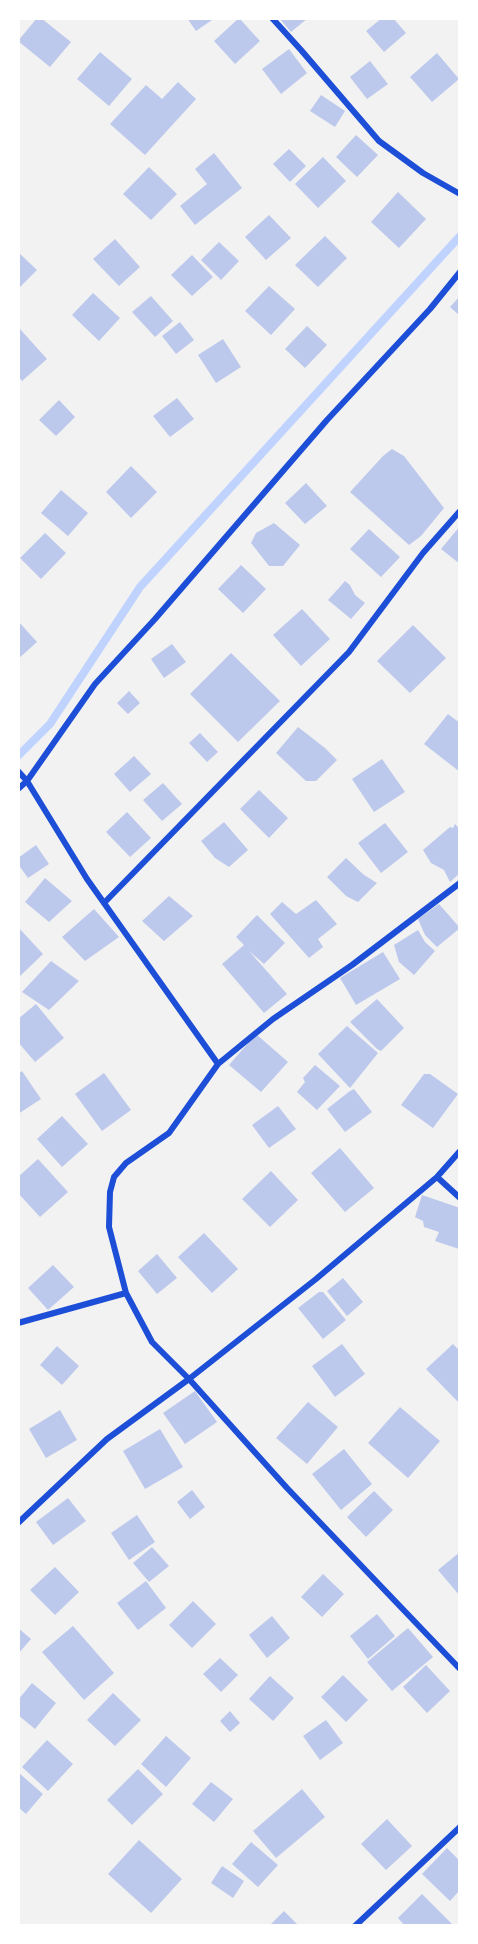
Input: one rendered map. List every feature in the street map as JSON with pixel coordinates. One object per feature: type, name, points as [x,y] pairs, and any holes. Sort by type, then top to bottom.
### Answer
[{"type":"street","points":[[272,18],[379,141],[423,173],[460,194]]},
{"type":"street","points":[[18,789],[27,781],[95,684],[155,619],[327,420],[430,309],[460,272]]},
{"type":"street","points":[[104,903],[349,652],[423,553],[460,511]]},
{"type":"street","points":[[18,771],[27,781],[87,879],[218,1064]]},
{"type":"street","points":[[460,883],[352,965],[273,1018],[218,1064],[169,1133],[126,1163],[114,1177],[110,1192],[109,1227],[126,1293],[152,1342],[189,1379],[287,1488],[460,1669]]},
{"type":"street","points":[[18,1523],[107,1439],[189,1379],[316,1279],[437,1177],[460,1150]]},
{"type":"street","points":[[437,1177],[460,1198]]},
{"type":"street","points":[[18,1323],[126,1293]]},
{"type":"street","points":[[355,1926],[460,1827]]},
{"type":"building","points":[[37,18],[41,18],[71,42],[50,67],[18,41]]},
{"type":"building","points":[[187,18],[215,18],[196,31]]},
{"type":"building","points":[[239,18],[260,41],[235,64],[214,41]]},
{"type":"building","points":[[279,18],[308,18],[291,32]]},
{"type":"building","points":[[382,18],[393,18],[406,33],[384,52],[366,31]]},
{"type":"building","points":[[289,49],[307,73],[281,94],[262,69]]},
{"type":"building","points":[[100,52],[132,79],[109,106],[77,79]]},
{"type":"building","points":[[437,53],[459,79],[432,102],[410,77]]},
{"type":"building","points":[[370,61],[388,84],[367,99],[350,77]]},
{"type":"building","points":[[178,82],[196,99],[145,155],[110,124],[146,85],[162,99]]},
{"type":"building","points":[[321,95],[345,111],[335,127],[310,111]]},
{"type":"building","points":[[356,135],[378,155],[357,177],[336,157]]},
{"type":"building","points":[[289,149],[306,166],[290,182],[273,164]]},
{"type":"building","points":[[214,153],[242,188],[195,225],[180,206],[207,184],[195,169]]},
{"type":"building","points":[[323,157],[346,181],[318,208],[295,184]]},
{"type":"building","points":[[149,167],[177,194],[151,220],[123,194]]},
{"type":"building","points":[[398,192],[426,219],[399,248],[371,222]]},
{"type":"building","points":[[269,215],[291,238],[266,260],[245,237]]},
{"type":"building","points":[[325,236],[347,258],[318,287],[295,265]]},
{"type":"building","points":[[115,239],[140,267],[119,286],[93,259]]},
{"type":"building","points":[[219,242],[239,261],[221,280],[201,260]]},
{"type":"building","points":[[18,252],[37,270],[18,289]]},
{"type":"building","points":[[192,255],[213,277],[192,296],[171,275]]},
{"type":"building","points":[[269,286],[295,309],[271,335],[245,311]]},
{"type":"building","points":[[93,293],[120,318],[99,341],[72,315]]},
{"type":"building","points":[[151,296],[173,321],[155,337],[132,312]]},
{"type":"building","points":[[460,296],[460,316],[450,307]]},
{"type":"building","points":[[180,322],[194,340],[176,354],[162,336]]},
{"type":"building","points":[[307,326],[327,345],[305,368],[285,349]]},
{"type":"building","points":[[20,329],[47,359],[22,381],[18,376],[18,331]]},
{"type":"building","points":[[223,339],[241,367],[216,383],[198,355]]},
{"type":"building","points":[[177,398],[194,419],[170,437],[153,416]]},
{"type":"building","points":[[59,400],[75,417],[56,436],[39,420]]},
{"type":"building","points":[[392,449],[404,456],[444,508],[421,536],[409,545],[350,492]]},
{"type":"building","points":[[131,466],[157,492],[131,518],[106,492]]},
{"type":"building","points":[[306,483],[327,506],[305,524],[285,503]]},
{"type":"building","points":[[61,490],[88,513],[68,536],[41,513]]},
{"type":"building","points":[[274,523],[300,545],[283,566],[269,566],[251,543],[256,533]]},
{"type":"building","points":[[460,526],[460,564],[441,549]]},
{"type":"building","points":[[369,529],[400,557],[381,577],[350,549]]},
{"type":"building","points":[[45,533],[66,553],[41,579],[20,558]]},
{"type":"building","points":[[241,565],[266,589],[243,613],[218,589]]},
{"type":"building","points":[[345,581],[355,595],[365,603],[351,619],[328,600]]},
{"type":"building","points":[[302,609],[330,639],[301,666],[273,635]]},
{"type":"building","points":[[18,621],[37,642],[18,659]]},
{"type":"building","points":[[413,625],[446,658],[410,693],[377,661]]},
{"type":"building","points":[[172,644],[186,662],[164,678],[151,659]]},
{"type":"building","points":[[231,653],[280,701],[238,742],[190,694]]},
{"type":"building","points":[[129,691],[140,703],[128,714],[117,703]]},
{"type":"building","points":[[448,714],[460,723],[460,772],[424,744]]},
{"type":"building","points":[[298,727],[337,760],[316,781],[306,781],[276,753]]},
{"type":"building","points":[[200,733],[218,752],[207,762],[189,743]]},
{"type":"building","points":[[134,756],[151,774],[130,792],[114,774]]},
{"type":"building","points":[[382,759],[405,792],[374,812],[352,779]]},
{"type":"building","points":[[163,783],[182,804],[162,821],[143,800]]},
{"type":"building","points":[[259,790],[288,818],[269,838],[240,809]]},
{"type":"building","points":[[127,812],[151,838],[130,857],[106,832]]},
{"type":"building","points":[[224,822],[248,850],[229,867],[215,858],[201,841]]},
{"type":"building","points":[[385,823],[408,852],[381,873],[358,843]]},
{"type":"building","points":[[455,824],[460,829],[460,873],[450,882],[444,870],[431,863],[423,850],[450,827],[453,828]]},
{"type":"building","points":[[36,845],[49,864],[28,878],[18,864],[18,858]]},
{"type":"building","points":[[346,858],[364,875],[377,883],[358,902],[346,896],[327,877]]},
{"type":"building","points":[[45,878],[72,901],[49,922],[25,902]]},
{"type":"building","points":[[169,896],[193,916],[164,941],[142,921]]},
{"type":"building","points":[[316,900],[337,924],[318,939],[323,947],[309,958],[270,914],[282,902],[296,914]]},
{"type":"building","points":[[439,904],[460,928],[437,947],[425,935],[418,919]]},
{"type":"building","points":[[94,909],[119,937],[85,961],[62,937]]},
{"type":"building","points":[[257,915],[285,943],[264,964],[249,951],[287,994],[264,1013],[222,964],[244,945],[236,937]]},
{"type":"building","points":[[18,927],[43,954],[18,978]]},
{"type":"building","points":[[418,930],[425,942],[435,951],[414,975],[399,962],[394,945]]},
{"type":"building","points":[[383,952],[400,979],[356,1005],[340,978]]},
{"type":"building","points":[[51,961],[79,981],[49,1010],[22,992]]},
{"type":"building","points":[[377,999],[404,1028],[381,1051],[350,1022]]},
{"type":"building","points":[[36,1004],[64,1038],[35,1062],[18,1042],[18,1019]]},
{"type":"building","points":[[347,1026],[378,1053],[350,1088],[318,1054]]},
{"type":"building","points":[[256,1034],[288,1062],[261,1092],[229,1065]]},
{"type":"building","points":[[315,1065],[340,1086],[317,1110],[297,1092],[305,1082],[303,1078]]},
{"type":"building","points":[[22,1071],[41,1099],[18,1114],[18,1074]]},
{"type":"building","points":[[104,1073],[131,1110],[102,1131],[75,1094]]},
{"type":"building","points":[[424,1074],[430,1074],[458,1094],[433,1128],[401,1105]]},
{"type":"building","points":[[354,1089],[372,1112],[345,1132],[327,1109]]},
{"type":"building","points":[[278,1106],[296,1129],[269,1148],[252,1125]]},
{"type":"building","points":[[62,1116],[88,1144],[62,1167],[37,1139]]},
{"type":"building","points":[[340,1148],[374,1188],[345,1212],[311,1173]]},
{"type":"building","points":[[38,1159],[68,1192],[40,1217],[18,1193],[18,1177]]},
{"type":"building","points":[[271,1171],[298,1200],[270,1227],[242,1199]]},
{"type":"building","points":[[422,1195],[460,1208],[459,1249],[435,1241],[439,1232],[424,1227],[423,1221],[415,1217]]},
{"type":"building","points":[[204,1233],[238,1269],[212,1293],[178,1257]]},
{"type":"building","points":[[157,1254],[177,1278],[157,1294],[138,1271]]},
{"type":"building","points":[[53,1265],[74,1287],[48,1310],[28,1288]]},
{"type":"building","points":[[343,1278],[363,1302],[347,1316],[327,1291]]},
{"type":"building","points":[[319,1292],[323,1292],[346,1320],[323,1339],[298,1308]]},
{"type":"building","points":[[342,1344],[365,1374],[335,1397],[312,1366]]},
{"type":"building","points":[[453,1344],[460,1351],[460,1404],[426,1369]]},
{"type":"building","points":[[57,1346],[79,1366],[62,1385],[40,1365]]},
{"type":"building","points":[[195,1391],[217,1422],[185,1444],[163,1413]]},
{"type":"building","points":[[308,1402],[338,1427],[307,1464],[276,1438]]},
{"type":"building","points":[[400,1407],[440,1441],[408,1478],[368,1443]]},
{"type":"building","points":[[60,1410],[77,1440],[46,1458],[29,1429]]},
{"type":"building","points":[[160,1429],[183,1467],[145,1489],[123,1451]]},
{"type":"building","points":[[344,1449],[372,1484],[341,1510],[312,1474]]},
{"type":"building","points":[[192,1490],[205,1507],[190,1519],[177,1502]]},
{"type":"building","points":[[374,1491],[393,1510],[366,1537],[347,1517]]},
{"type":"building","points":[[68,1498],[86,1521],[53,1545],[36,1522]]},
{"type":"building","points":[[137,1515],[155,1542],[129,1560],[111,1533]]},
{"type":"building","points":[[152,1547],[169,1566],[149,1582],[133,1563]]},
{"type":"building","points":[[460,1552],[460,1596],[438,1570]]},
{"type":"building","points":[[55,1567],[79,1592],[55,1615],[30,1590]]},
{"type":"building","points":[[323,1574],[344,1594],[322,1617],[301,1597]]},
{"type":"building","points":[[146,1581],[166,1608],[138,1630],[117,1603]]},
{"type":"building","points":[[193,1601],[216,1624],[192,1648],[169,1625]]},
{"type":"building","points":[[377,1614],[395,1636],[368,1659],[350,1636]]},
{"type":"building","points":[[272,1616],[290,1638],[267,1658],[249,1635]]},
{"type":"building","points":[[73,1626],[114,1673],[84,1700],[42,1652]]},
{"type":"building","points":[[18,1628],[31,1639],[18,1654]]},
{"type":"building","points":[[408,1628],[433,1657],[392,1691],[367,1662]]},
{"type":"building","points":[[220,1658],[238,1675],[221,1692],[203,1674]]},
{"type":"building","points":[[426,1665],[450,1691],[427,1713],[403,1687]]},
{"type":"building","points":[[343,1675],[368,1700],[346,1722],[321,1697]]},
{"type":"building","points":[[270,1676],[294,1698],[273,1721],[249,1699]]},
{"type":"building","points":[[32,1683],[56,1703],[35,1729],[18,1715],[18,1700]]},
{"type":"building","points":[[113,1693],[141,1720],[115,1746],[87,1720]]},
{"type":"building","points":[[230,1711],[240,1723],[230,1732],[220,1721]]},
{"type":"building","points":[[326,1720],[343,1743],[320,1760],[303,1736]]},
{"type":"building","points":[[166,1736],[191,1758],[166,1787],[141,1764]]},
{"type":"building","points":[[47,1740],[73,1764],[48,1791],[22,1767]]},
{"type":"building","points":[[138,1769],[163,1794],[132,1825],[107,1800]]},
{"type":"building","points":[[19,1773],[43,1794],[26,1814],[18,1807]]},
{"type":"building","points":[[211,1782],[233,1799],[214,1822],[192,1804]]},
{"type":"building","points":[[302,1789],[325,1817],[276,1858],[253,1831]]},
{"type":"building","points":[[387,1819],[412,1846],[386,1870],[361,1844]]},
{"type":"building","points":[[139,1840],[182,1879],[151,1913],[108,1874]]},
{"type":"building","points":[[251,1842],[278,1865],[258,1887],[232,1864]]},
{"type":"building","points":[[447,1848],[460,1861],[460,1890],[450,1901],[422,1874]]},
{"type":"building","points":[[222,1866],[244,1881],[233,1898],[211,1883]]},
{"type":"building","points":[[422,1894],[454,1926],[405,1926],[398,1918]]},
{"type":"building","points":[[284,1911],[299,1926],[269,1926]]},
{"type":"waterway","points":[[18,756],[50,724],[140,587],[460,236]]}]
